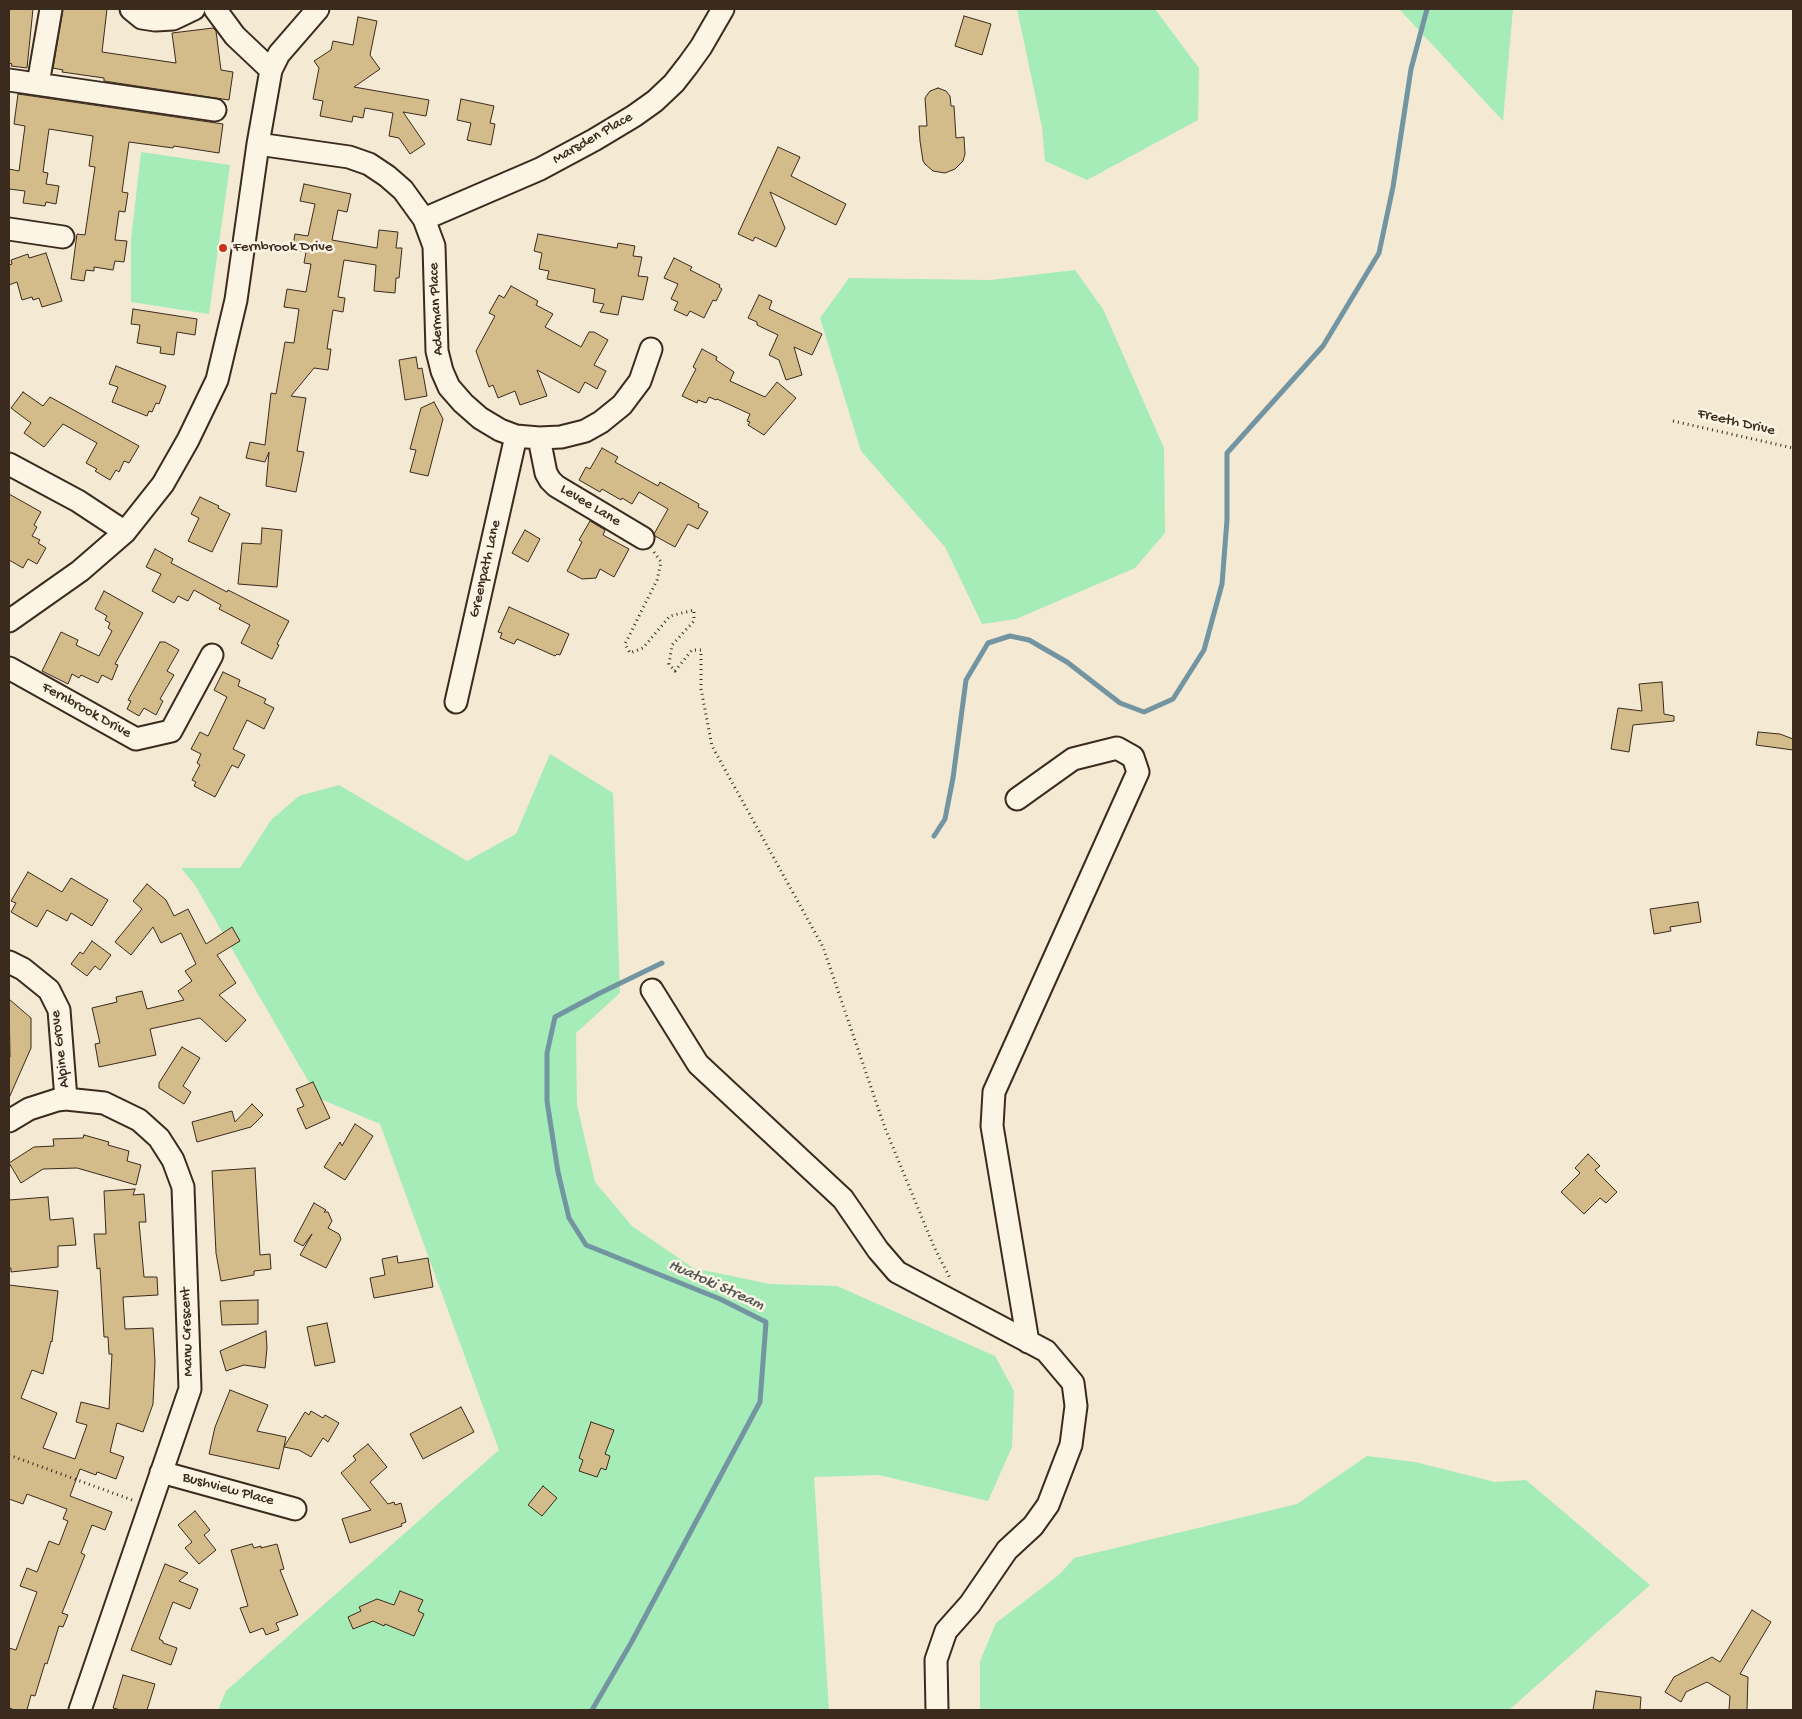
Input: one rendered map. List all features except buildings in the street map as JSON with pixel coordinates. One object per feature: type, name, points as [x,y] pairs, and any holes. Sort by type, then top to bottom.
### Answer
[{"type":"street","points":[[38,84],[51,9]]},
{"type":"street","points":[[130,9],[142,18],[155,20],[173,19],[194,9]]},
{"type":"street","points":[[216,9],[235,36],[275,62]]},
{"type":"street","points":[[229,9],[241,27],[275,62]]},
{"type":"street","points":[[9,621],[80,570],[125,532],[162,484],[188,440],[217,380],[236,300],[258,144],[275,62],[318,9]]},
{"type":"street","name":"Marsden Place","points":[[424,219],[540,169],[634,116],[674,83],[701,47],[723,9]]},
{"type":"street","points":[[9,80],[215,110]]},
{"type":"street","name":"Aderman Place","points":[[258,144],[349,157],[368,164],[387,176],[403,190],[424,219],[434,246],[437,351],[442,371],[449,387],[462,403],[480,418],[500,430],[516,436],[539,438],[561,437],[585,431],[601,422],[622,405],[640,381],[651,349]]},
{"type":"street","points":[[9,229],[63,237]]},
{"type":"street","name":"Greenpath Lane","points":[[456,702],[516,436]]},
{"type":"street","name":"Levee Lane","points":[[539,438],[546,473],[556,486],[643,538]]},
{"type":"street","points":[[9,464],[78,501],[125,532]]},
{"type":"street","name":"Fernbrook Drive","points":[[9,668],[136,739],[171,731],[212,655]]},
{"type":"street","points":[[1017,799],[1073,759],[1117,748],[1133,757],[1138,772],[994,1092],[992,1126],[1028,1342]]},
{"type":"street","name":"Alpine Grove","points":[[9,962],[23,969],[48,990],[59,1010],[66,1099]]},
{"type":"street","points":[[652,990],[698,1064],[843,1198],[878,1250],[897,1272],[1046,1351],[1073,1383],[1076,1406],[1071,1445],[1048,1505],[1033,1526],[1008,1550],[970,1604],[946,1631],[936,1660],[938,1710]]},
{"type":"street","name":"Manu Crescent","points":[[9,1121],[30,1109],[66,1099],[104,1104],[139,1120],[158,1138],[173,1160],[182,1187],[190,1389],[80,1710]]},
{"type":"street","name":"Bushview Place","points":[[161,1472],[295,1508]]},
{"type":"path","name":"Freeth Drive","points":[[1673,420],[1793,448]]},
{"type":"path","points":[[643,538],[661,562],[657,580],[625,644],[630,653],[643,648],[670,616],[694,610],[694,622],[672,645],[669,664],[675,670],[692,650],[701,650],[701,689],[712,746],[823,947],[885,1128],[934,1248],[952,1282]]},
{"type":"path","points":[[9,1455],[149,1507]]},
{"type":"green space","points":[[1017,9],[1155,9],[1199,68],[1198,120],[1087,180],[1045,161],[1042,127]]},
{"type":"green space","points":[[1399,9],[1513,9],[1503,121],[1428,40]]},
{"type":"green space","points":[[141,152],[230,165],[209,314],[131,302],[131,240]]},
{"type":"green space","points":[[1075,270],[1103,309],[1164,448],[1165,533],[1135,568],[1016,619],[982,624],[945,547],[861,451],[820,318],[849,278],[991,280]]},
{"type":"green space","points":[[550,754],[613,793],[620,993],[576,1033],[577,1105],[595,1182],[632,1226],[693,1268],[770,1284],[837,1286],[995,1356],[1014,1391],[1012,1447],[988,1501],[879,1475],[814,1477],[829,1710],[218,1710],[226,1691],[499,1450],[380,1124],[318,1098],[195,885],[181,868],[240,868],[271,820],[299,796],[339,785],[467,861],[516,834]]},
{"type":"green space","points":[[1367,1456],[1415,1462],[1495,1482],[1526,1480],[1650,1585],[1509,1710],[980,1710],[980,1661],[996,1623],[1060,1574],[1074,1558],[1297,1504]]},
{"type":"waterway","points":[[934,836],[945,819],[953,778],[966,680],[988,643],[1010,636],[1029,640],[1067,662],[1120,703],[1144,712],[1173,699],[1204,650],[1222,584],[1227,520],[1227,453],[1323,346],[1379,253],[1393,187],[1411,69],[1427,9]]},
{"type":"waterway","name":"Huatoki Stream","points":[[592,1710],[631,1643],[760,1402],[766,1322],[720,1299],[586,1245],[569,1218],[558,1172],[547,1101],[547,1053],[555,1017],[662,963]]},
{"type":"place","name":"Fernbrook Drive","points":[[223,248]]}]
